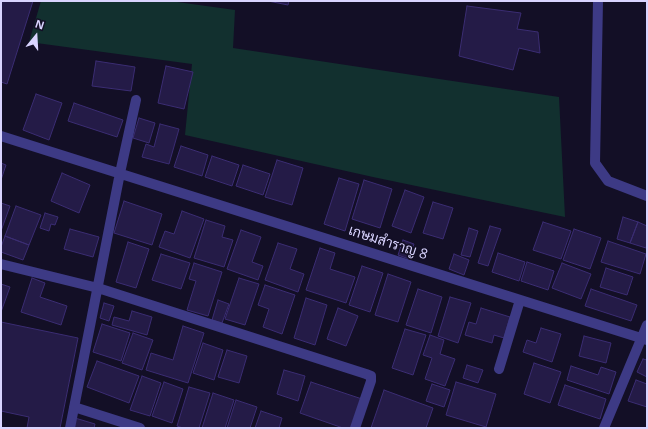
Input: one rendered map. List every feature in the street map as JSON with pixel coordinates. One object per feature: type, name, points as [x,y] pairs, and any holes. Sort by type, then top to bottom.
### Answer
[{"type":"street","points":[[598,1],[595,163],[608,181],[647,196]]},
{"type":"street","points":[[70,428],[120,173],[136,100]]},
{"type":"street","name":"เกษมสำราญ 8","points":[[1,136],[644,339]]},
{"type":"street","points":[[1,264],[98,288],[366,374],[370,376],[371,381],[355,428]]},
{"type":"street","points":[[499,369],[520,300]]},
{"type":"street","points":[[604,428],[644,339],[647,325]]},
{"type":"street","points":[[74,407],[140,428]]},
{"type":"green space","points":[[41,1],[170,1],[235,10],[233,48],[559,97],[565,217],[373,177],[185,135],[192,64],[29,42]]},
{"type":"building","points":[[1,1],[33,1],[7,84],[1,82]]},
{"type":"building","points":[[268,1],[289,1],[288,5]]},
{"type":"building","points":[[467,6],[521,13],[517,29],[538,32],[540,53],[519,48],[513,70],[459,56]]},
{"type":"building","points":[[96,61],[135,67],[131,91],[92,86]]},
{"type":"building","points":[[166,66],[193,72],[184,109],[158,103]]},
{"type":"building","points":[[36,94],[62,103],[49,140],[23,130]]},
{"type":"building","points":[[74,103],[123,120],[117,137],[68,121]]},
{"type":"building","points":[[139,118],[155,123],[149,143],[133,138]]},
{"type":"building","points":[[160,124],[179,129],[169,164],[142,157],[146,144],[154,147]]},
{"type":"building","points":[[181,146],[208,155],[202,176],[174,167]]},
{"type":"building","points":[[212,156],[239,165],[232,186],[205,177]]},
{"type":"building","points":[[277,160],[303,168],[292,205],[265,197]]},
{"type":"building","points":[[1,163],[6,165],[1,180]]},
{"type":"building","points":[[243,165],[270,174],[263,195],[236,186]]},
{"type":"building","points":[[62,173],[90,185],[79,213],[51,201]]},
{"type":"building","points":[[339,178],[359,184],[345,231],[324,224]]},
{"type":"building","points":[[364,180],[392,189],[380,228],[352,219]]},
{"type":"building","points":[[405,190],[424,197],[411,233],[392,226]]},
{"type":"building","points":[[124,201],[162,214],[152,245],[114,233]]},
{"type":"building","points":[[433,202],[453,208],[443,239],[423,233]]},
{"type":"building","points":[[1,203],[10,206],[1,231]]},
{"type":"building","points":[[16,206],[41,215],[29,245],[5,236]]},
{"type":"building","points":[[182,211],[204,219],[190,258],[159,247],[165,231],[174,234]]},
{"type":"building","points":[[45,213],[58,217],[55,225],[51,224],[49,231],[40,228]]},
{"type":"building","points":[[623,217],[638,222],[630,243],[617,239]]},
{"type":"building","points":[[206,220],[225,226],[222,237],[233,240],[224,267],[194,258]]},
{"type":"building","points":[[543,222],[571,231],[561,259],[533,250]]},
{"type":"building","points":[[638,222],[647,226],[646,248],[630,243]]},
{"type":"building","points":[[490,226],[501,229],[488,266],[478,263]]},
{"type":"building","points":[[469,228],[478,231],[470,257],[461,255]]},
{"type":"building","points":[[70,229],[99,237],[93,257],[64,249]]},
{"type":"building","points":[[574,229],[601,238],[590,269],[563,260]]},
{"type":"building","points":[[241,230],[261,237],[252,262],[263,266],[258,280],[227,269]]},
{"type":"building","points":[[5,236],[29,245],[23,260],[1,252],[1,247]]},
{"type":"building","points":[[403,240],[414,244],[409,259],[398,255]]},
{"type":"building","points":[[608,241],[646,254],[640,274],[601,262]]},
{"type":"building","points":[[128,242],[149,249],[136,288],[116,282]]},
{"type":"building","points":[[278,243],[297,249],[290,269],[304,274],[298,292],[265,280]]},
{"type":"building","points":[[320,248],[335,253],[330,269],[355,277],[346,303],[306,290]]},
{"type":"building","points":[[498,253],[525,262],[519,281],[492,272]]},
{"type":"building","points":[[161,254],[190,263],[181,289],[152,280]]},
{"type":"building","points":[[454,254],[469,260],[464,275],[449,269]]},
{"type":"building","points":[[527,262],[554,271],[548,290],[521,281]]},
{"type":"building","points":[[194,263],[222,272],[208,316],[187,310],[196,281],[189,279]]},
{"type":"building","points":[[562,263],[591,274],[581,299],[552,288]]},
{"type":"building","points":[[362,266],[383,273],[370,312],[349,305]]},
{"type":"building","points":[[606,268],[633,277],[627,295],[600,287]]},
{"type":"building","points":[[388,274],[411,282],[398,322],[375,315]]},
{"type":"building","points":[[32,278],[45,283],[40,297],[67,306],[61,325],[21,312]]},
{"type":"building","points":[[239,278],[259,284],[245,325],[225,319]]},
{"type":"building","points":[[1,284],[10,287],[1,312]]},
{"type":"building","points":[[265,285],[295,295],[282,334],[263,327],[269,309],[258,305]]},
{"type":"building","points":[[418,289],[442,297],[431,333],[406,325]]},
{"type":"building","points":[[591,289],[637,305],[631,321],[585,306]]},
{"type":"building","points":[[450,297],[471,303],[458,343],[438,336]]},
{"type":"building","points":[[306,298],[327,305],[315,345],[294,338]]},
{"type":"building","points":[[218,300],[229,304],[222,323],[212,320]]},
{"type":"building","points":[[104,303],[114,306],[109,321],[100,318]]},
{"type":"building","points":[[338,308],[358,316],[346,346],[327,339]]},
{"type":"building","points":[[481,308],[510,317],[504,338],[494,335],[492,343],[465,335],[469,322],[476,324]]},
{"type":"building","points":[[132,311],[152,317],[147,335],[112,325],[114,317],[129,321]]},
{"type":"building","points":[[1,322],[78,338],[60,428],[27,428],[29,417],[1,411]]},
{"type":"building","points":[[102,324],[130,333],[121,361],[93,352]]},
{"type":"building","points":[[183,326],[204,333],[188,383],[146,370],[151,353],[173,360]]},
{"type":"building","points":[[541,328],[561,334],[552,362],[523,352],[527,340],[536,343]]},
{"type":"building","points":[[405,329],[426,335],[413,375],[392,368]]},
{"type":"building","points":[[133,333],[153,340],[142,370],[122,363]]},
{"type":"building","points":[[430,335],[444,340],[440,354],[455,359],[445,386],[425,379],[432,358],[423,355]]},
{"type":"building","points":[[584,336],[611,343],[606,363],[579,356]]},
{"type":"building","points":[[203,343],[223,350],[214,380],[193,373]]},
{"type":"building","points":[[227,350],[247,356],[239,383],[218,377]]},
{"type":"building","points":[[643,359],[647,360],[647,377],[637,372]]},
{"type":"building","points":[[97,361],[139,376],[129,403],[87,387]]},
{"type":"building","points":[[534,363],[561,372],[550,403],[524,394]]},
{"type":"building","points":[[467,365],[483,370],[478,383],[463,378]]},
{"type":"building","points":[[571,366],[598,375],[601,367],[616,372],[609,394],[567,380]]},
{"type":"building","points":[[284,370],[305,376],[298,401],[277,394]]},
{"type":"building","points":[[142,376],[161,383],[150,416],[130,410]]},
{"type":"building","points":[[636,380],[647,384],[647,407],[628,401]]},
{"type":"building","points":[[164,382],[183,389],[172,423],[152,416]]},
{"type":"building","points":[[311,382],[362,399],[352,428],[343,428],[300,413]]},
{"type":"building","points":[[456,382],[496,394],[486,427],[446,415]]},
{"type":"building","points":[[432,384],[450,390],[444,407],[426,401]]},
{"type":"building","points":[[565,385],[606,399],[600,419],[558,405]]},
{"type":"building","points":[[189,387],[210,393],[199,428],[183,428],[177,426]]},
{"type":"building","points":[[384,390],[433,408],[426,428],[371,428]]},
{"type":"building","points":[[213,393],[234,400],[225,428],[202,428]]},
{"type":"building","points":[[236,400],[257,407],[250,428],[227,428]]},
{"type":"building","points":[[261,411],[282,418],[279,428],[255,428]]},
{"type":"building","points":[[75,418],[95,424],[94,428],[73,428]]}]
